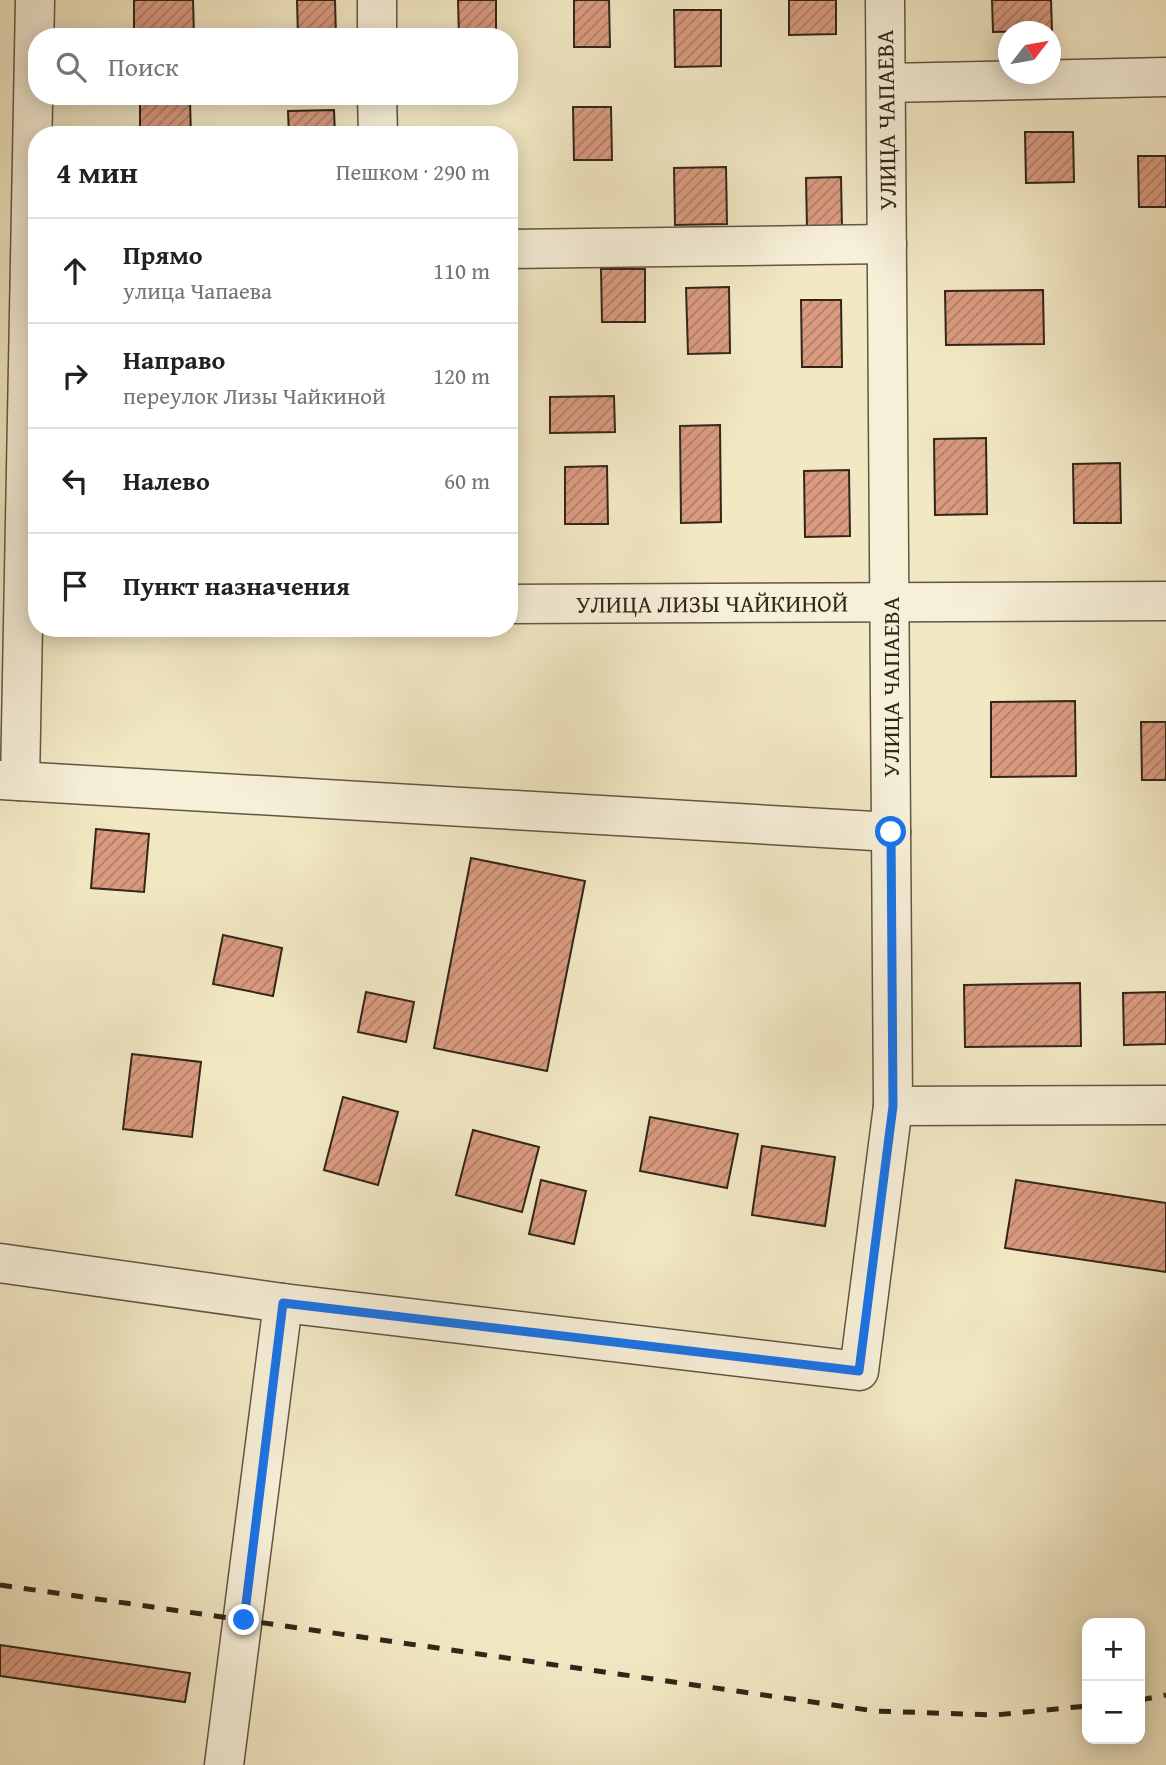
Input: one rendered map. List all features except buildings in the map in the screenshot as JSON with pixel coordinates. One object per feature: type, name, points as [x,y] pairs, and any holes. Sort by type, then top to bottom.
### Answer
[{"type":"street","points":[[34,28],[35,0]]},
{"type":"street","points":[[377,0],[377,28]]},
{"type":"street","name":"УЛИЦА ЧАПАЕВА","points":[[283,1303],[859,1371],[893,1106],[885,0]]},
{"type":"street","points":[[886,83],[1166,76]]},
{"type":"street","points":[[32,105],[32,126]]},
{"type":"street","points":[[377,105],[377,126]]},
{"type":"street","points":[[518,249],[887,244]]},
{"type":"street","points":[[28,283],[20,606],[10,780],[891,832]]},
{"type":"street","name":"УЛИЦА ЛИЗЫ ЧАЙКИНОЙ","points":[[518,604],[1166,601]]},
{"type":"street","points":[[893,1106],[1166,1105]]},
{"type":"street","points":[[0,1263],[283,1303],[224,1765]]},
{"type":"railway","points":[[0,1585],[875,1711],[995,1715],[1082,1706]]},
{"type":"railway","points":[[1145,1699],[1166,1695]]},
{"type":"route","points":[[244,1620],[283,1303],[859,1371],[893,1106],[891,832]]}]
